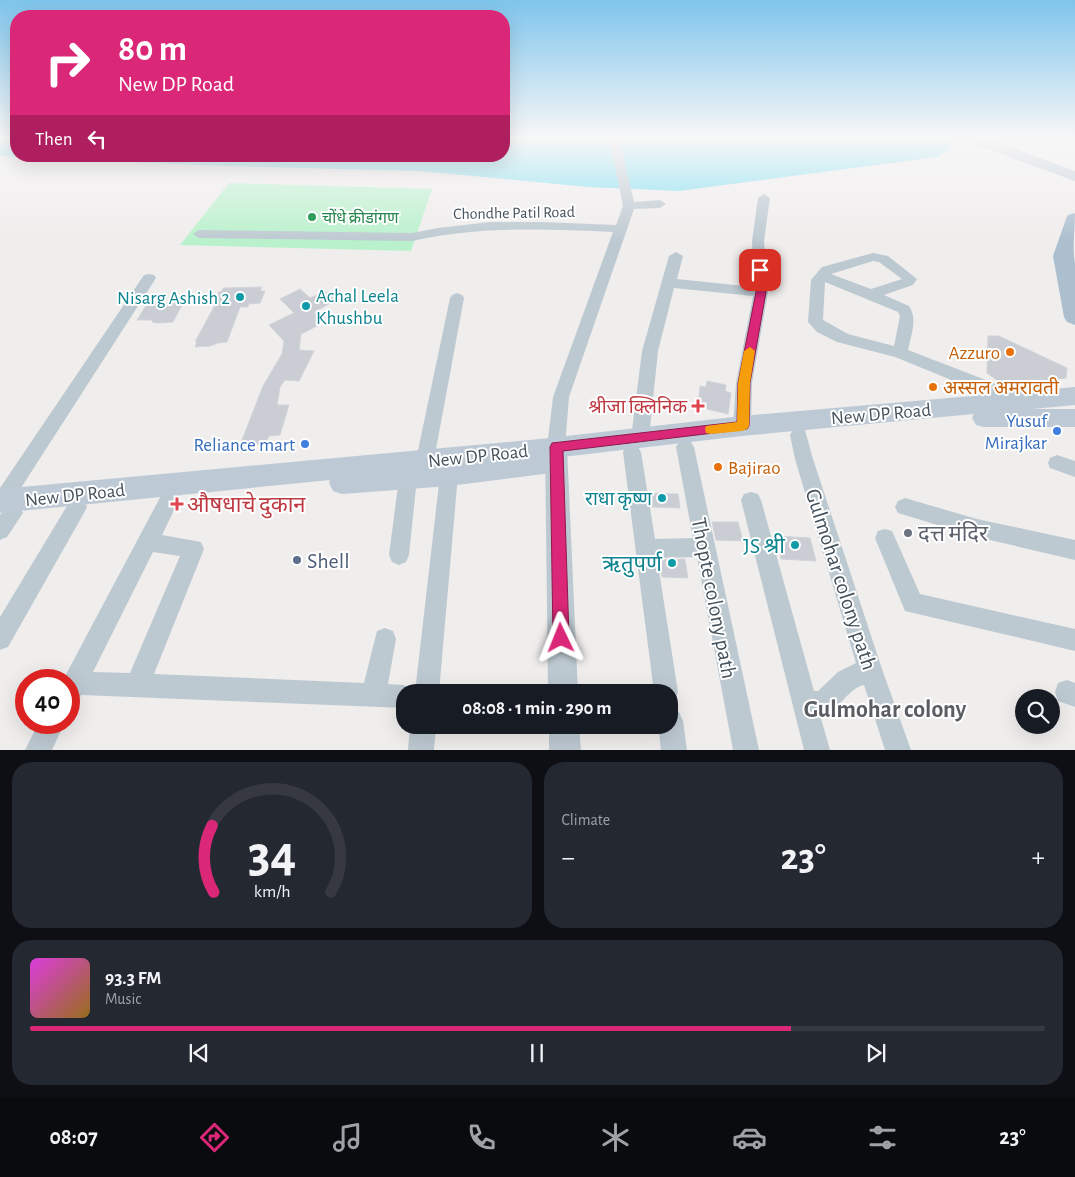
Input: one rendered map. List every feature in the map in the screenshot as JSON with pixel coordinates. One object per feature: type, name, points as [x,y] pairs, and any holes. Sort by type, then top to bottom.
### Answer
[{"type":"main road","points":[[1075,219],[1063,256],[1075,317]]},
{"type":"main road","name":"New DP Road","points":[[3,512],[636,445],[742,426],[1075,396]]},
{"type":"main road","name":"New DP Road","points":[[636,445],[685,447],[972,418],[1075,418]]},
{"type":"main road","name":"New DP Road","points":[[3,512],[77,506],[416,469],[450,475],[556,454]]},
{"type":"street","points":[[563,684],[556,454],[561,397],[621,229],[628,202],[622,172]]},
{"type":"street","points":[[742,426],[744,383],[761,292],[758,241],[764,198]]},
{"type":"street","points":[[628,202],[660,204]]},
{"type":"street","name":"Chondhe Patil Road","points":[[199,234],[412,237],[438,230],[467,226],[524,225],[621,229]]},
{"type":"street","points":[[665,684],[646,549],[636,445],[650,351],[676,256]]},
{"type":"street","points":[[871,294],[908,282],[910,279],[883,258],[873,257],[827,270],[818,280],[815,322],[821,329],[833,334],[900,353],[1021,401]]},
{"type":"street","points":[[822,276],[832,278],[904,309],[907,316],[900,353]]},
{"type":"street","points":[[3,512],[149,278]]},
{"type":"street","points":[[669,283],[761,292]]},
{"type":"street","points":[[398,555],[416,469],[457,298]]},
{"type":"street","name":"Gulmohar colony path","points":[[799,435],[804,459],[871,672],[898,750]]},
{"type":"street","name":"Thopte colony path","points":[[685,447],[746,750]]},
{"type":"street","points":[[1057,463],[1075,469]]},
{"type":"street","points":[[428,684],[450,475]]},
{"type":"street","points":[[80,673],[171,496]]},
{"type":"street","points":[[752,500],[817,750]]},
{"type":"street","points":[[0,640],[77,506]]},
{"type":"street","points":[[905,507],[977,528],[1075,550]]},
{"type":"street","points":[[885,538],[914,603],[1075,640]]},
{"type":"street","points":[[138,684],[194,549],[148,542]]},
{"type":"street","points":[[646,549],[704,546]]},
{"type":"street","points":[[374,696],[385,639]]},
{"type":"street","points":[[806,704],[822,703],[832,697],[846,680],[854,675],[871,672]]},
{"type":"street","points":[[80,688],[138,684],[396,697]]},
{"type":"street","points":[[38,750],[47,734]]},
{"type":"street","points":[[421,750],[423,734]]},
{"type":"street","points":[[564,734],[565,750]]},
{"type":"street","points":[[672,734],[674,750]]},
{"type":"green space","name":"चोंधे क्रीडांगण","points":[[229,183],[432,189],[411,251],[180,245]]},
{"type":"water","points":[[431,172],[824,172],[679,191],[588,187]]},
{"type":"building","points":[[262,287],[260,291],[265,291],[260,303],[249,304],[248,307],[240,307],[227,342],[195,347],[197,342],[195,342],[215,305],[213,305],[219,292],[223,288]]},
{"type":"building","points":[[300,289],[310,298],[325,291],[336,300],[314,312],[325,322],[301,334],[299,350],[314,351],[299,381],[285,380],[280,387],[277,405],[289,405],[280,435],[269,436],[264,446],[242,440],[263,386],[282,354],[284,341],[269,325],[294,313],[280,299]]},
{"type":"building","points":[[183,303],[173,322],[158,323],[152,322],[153,320],[137,320],[147,304]]},
{"type":"building","name":"Azzuro","points":[[988,336],[999,336],[1067,368],[1066,378],[1004,385],[987,373]]},
{"type":"building","points":[[707,381],[726,385],[725,391],[731,393],[728,414],[698,407],[700,386],[706,387]]},
{"type":"building","name":"राधा कृष्ण","points":[[650,493],[678,494],[680,508],[652,507]]},
{"type":"building","points":[[712,522],[738,522],[743,541],[716,540]]},
{"type":"building","name":"JS श्री","points":[[776,536],[810,538],[816,561],[781,559]]},
{"type":"building","name":"ऋतुपर्ण","points":[[685,559],[688,578],[662,577],[659,560]]},
{"type":"slow traffic","points":[[711,429],[742,426],[744,383],[750,351]]},
{"type":"place","name":"चोंधे क्रीडांगण","points":[[312,217]]},
{"type":"place","name":"Nisarg Ashish 2","points":[[240,297]]},
{"type":"place","name":"Achal Leela Khushbu","points":[[306,306]]},
{"type":"place","name":"Azzuro","points":[[1010,352]]},
{"type":"place","name":"अस्सल अमरावती","points":[[933,387]]},
{"type":"place","name":"श्रीजा क्लिनिक","points":[[698,406]]},
{"type":"place","name":"Yusuf Mirajkar","points":[[1057,431]]},
{"type":"place","name":"Reliance mart","points":[[305,444]]},
{"type":"place","name":"Bajirao","points":[[718,467]]},
{"type":"place","name":"राधा कृष्ण","points":[[662,498]]},
{"type":"place","name":"औषधाचे दुकान","points":[[177,504]]},
{"type":"place","name":"दत्त मंदिर","points":[[908,533]]},
{"type":"place","name":"JS श्री","points":[[795,545]]},
{"type":"place","name":"Shell","points":[[297,560]]},
{"type":"place","name":"ऋतुपर्ण","points":[[672,563]]},
{"type":"district","name":"Gulmohar colony","points":[[885,709]]},
{"type":"route","points":[[561,638],[556,447],[742,426],[744,383],[761,292],[760,270]]}]
